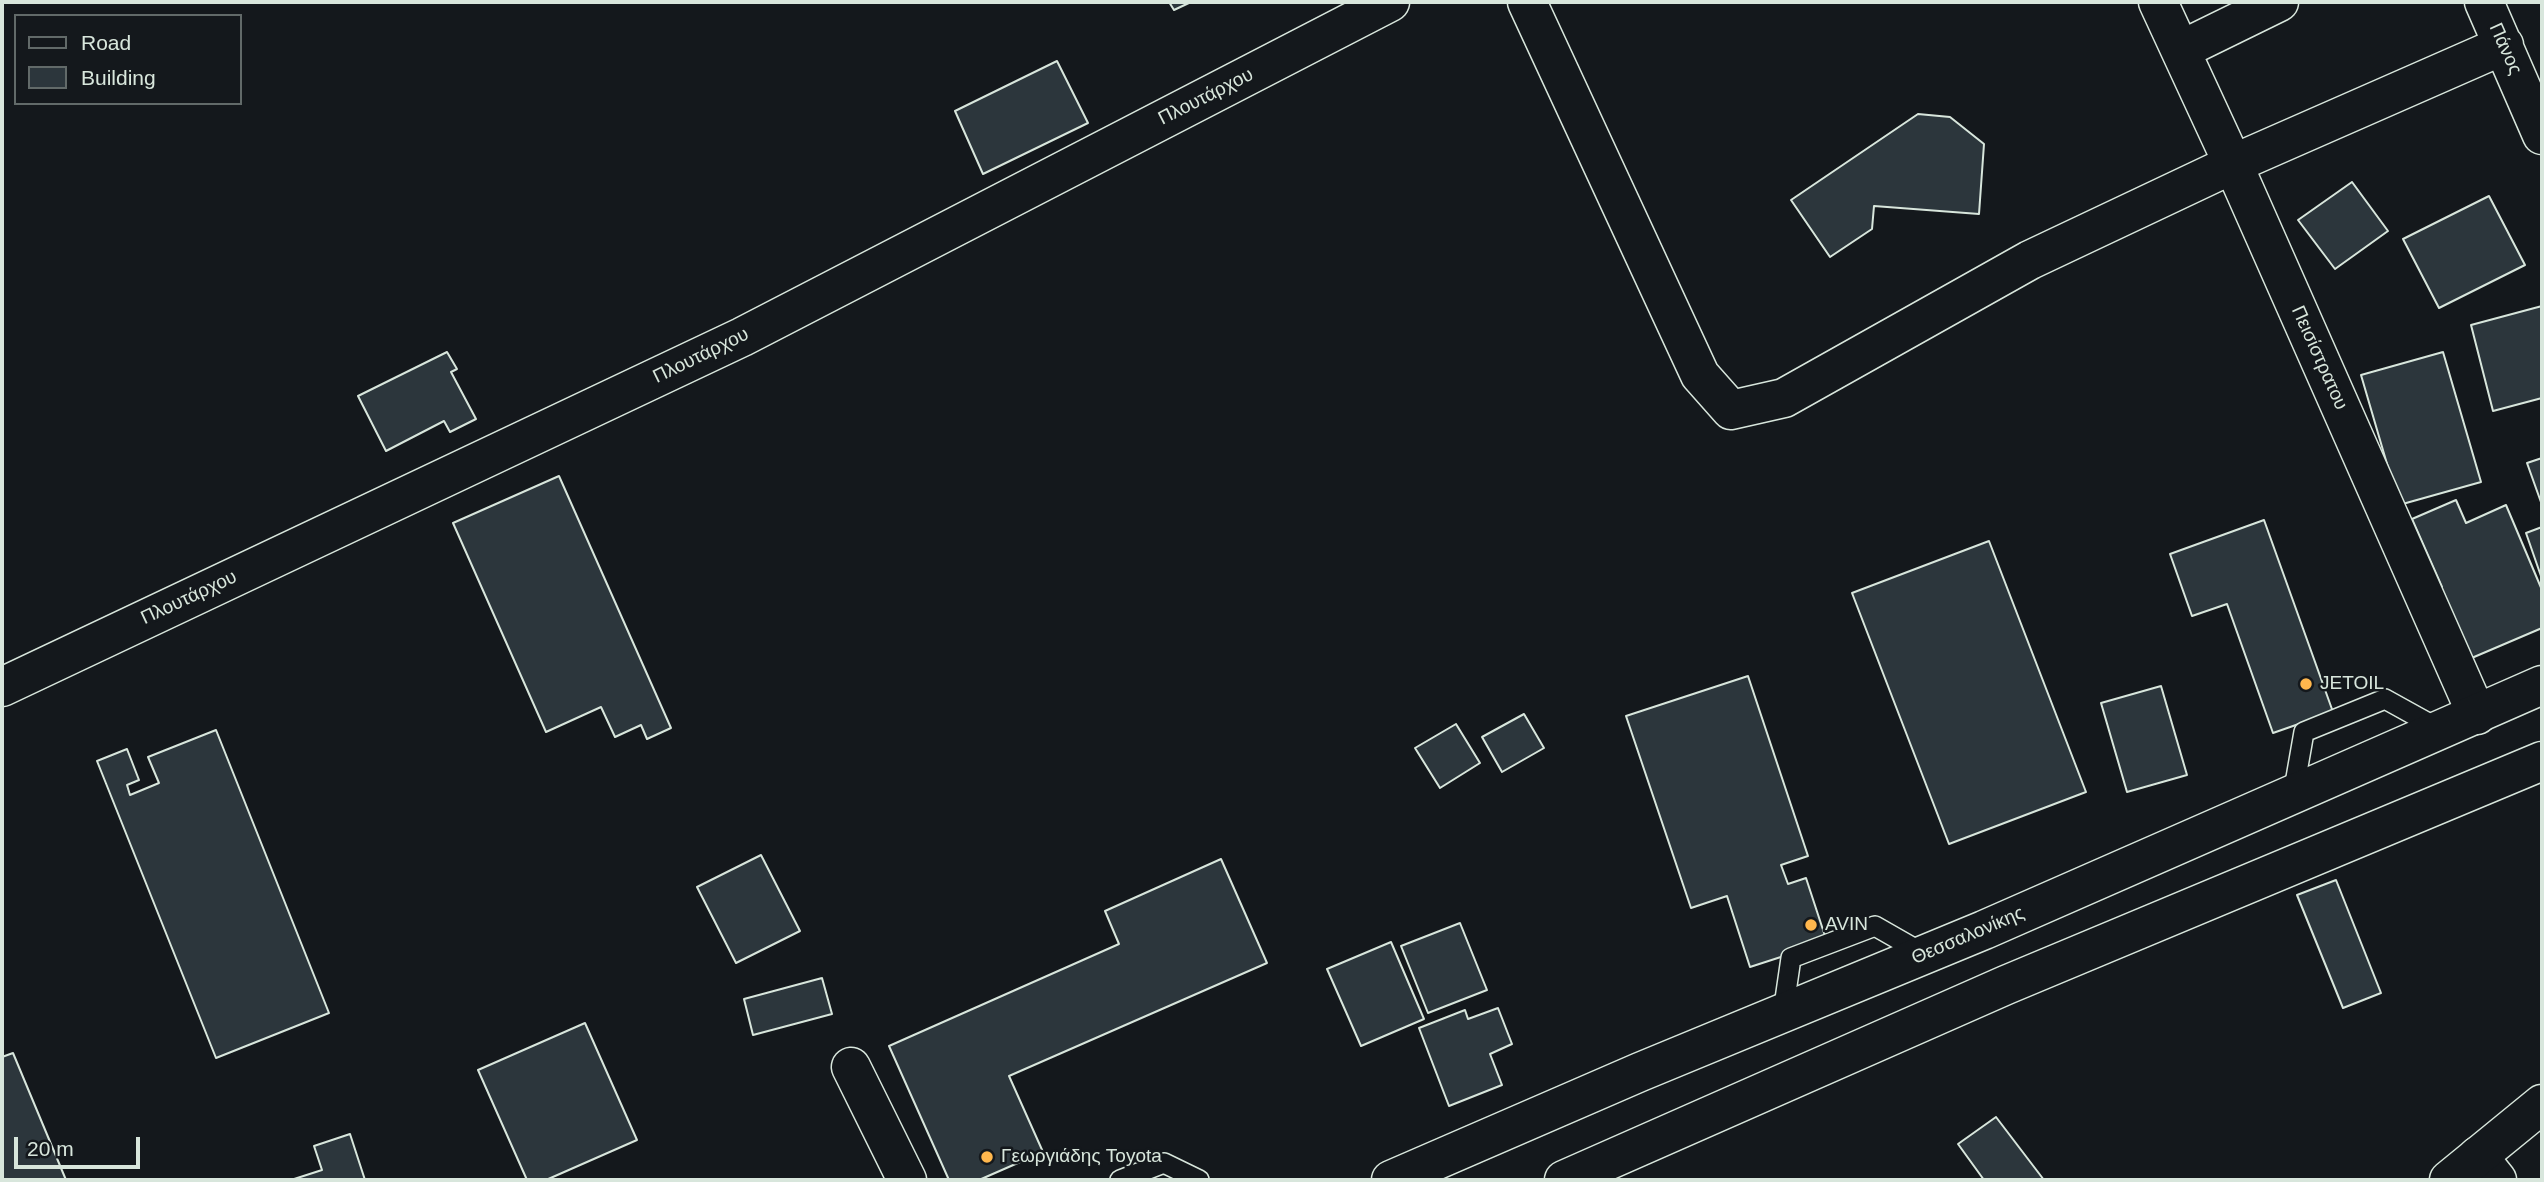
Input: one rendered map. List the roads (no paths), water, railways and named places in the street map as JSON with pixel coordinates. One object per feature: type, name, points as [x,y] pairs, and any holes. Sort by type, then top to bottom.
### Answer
[{"type":"street","name":"Πλουτάρχου","points":[[2,687],[742,337],[1390,2]]},
{"type":"street","points":[[1527,2],[1700,374],[1731,410],[1784,398],[2030,260],[2233,164],[2504,45]]},
{"type":"street","name":"Πεισίστρατου","points":[[2158,2],[2233,164],[2477,715]]},
{"type":"street","points":[[2181,50],[2279,2]]},
{"type":"street","name":"Πάνος","points":[[2484,2],[2542,135]]},
{"type":"street","name":"Θεσσαλονίκης","points":[[1391,1180],[1984,930],[2542,685]]},
{"type":"street","points":[[1564,1180],[2006,985],[2542,761]]},
{"type":"street","points":[[1984,930],[2006,985]]},
{"type":"street","points":[[851,1067],[906,1180]]},
{"type":"street","points":[[2449,1180],[2487,1168],[2542,1104]]},
{"type":"lane","points":[[2293,795],[2304,732],[2385,699],[2442,730]]},
{"type":"lane","points":[[1120,1180],[1164,1163],[1199,1180]]},
{"type":"place","name":"JETOIL","points":[[2306,684]]},
{"type":"place","name":"AVIN","points":[[1811,925]]},
{"type":"place","name":"Γεωργιάδης Toyota","points":[[987,1157]]}]
